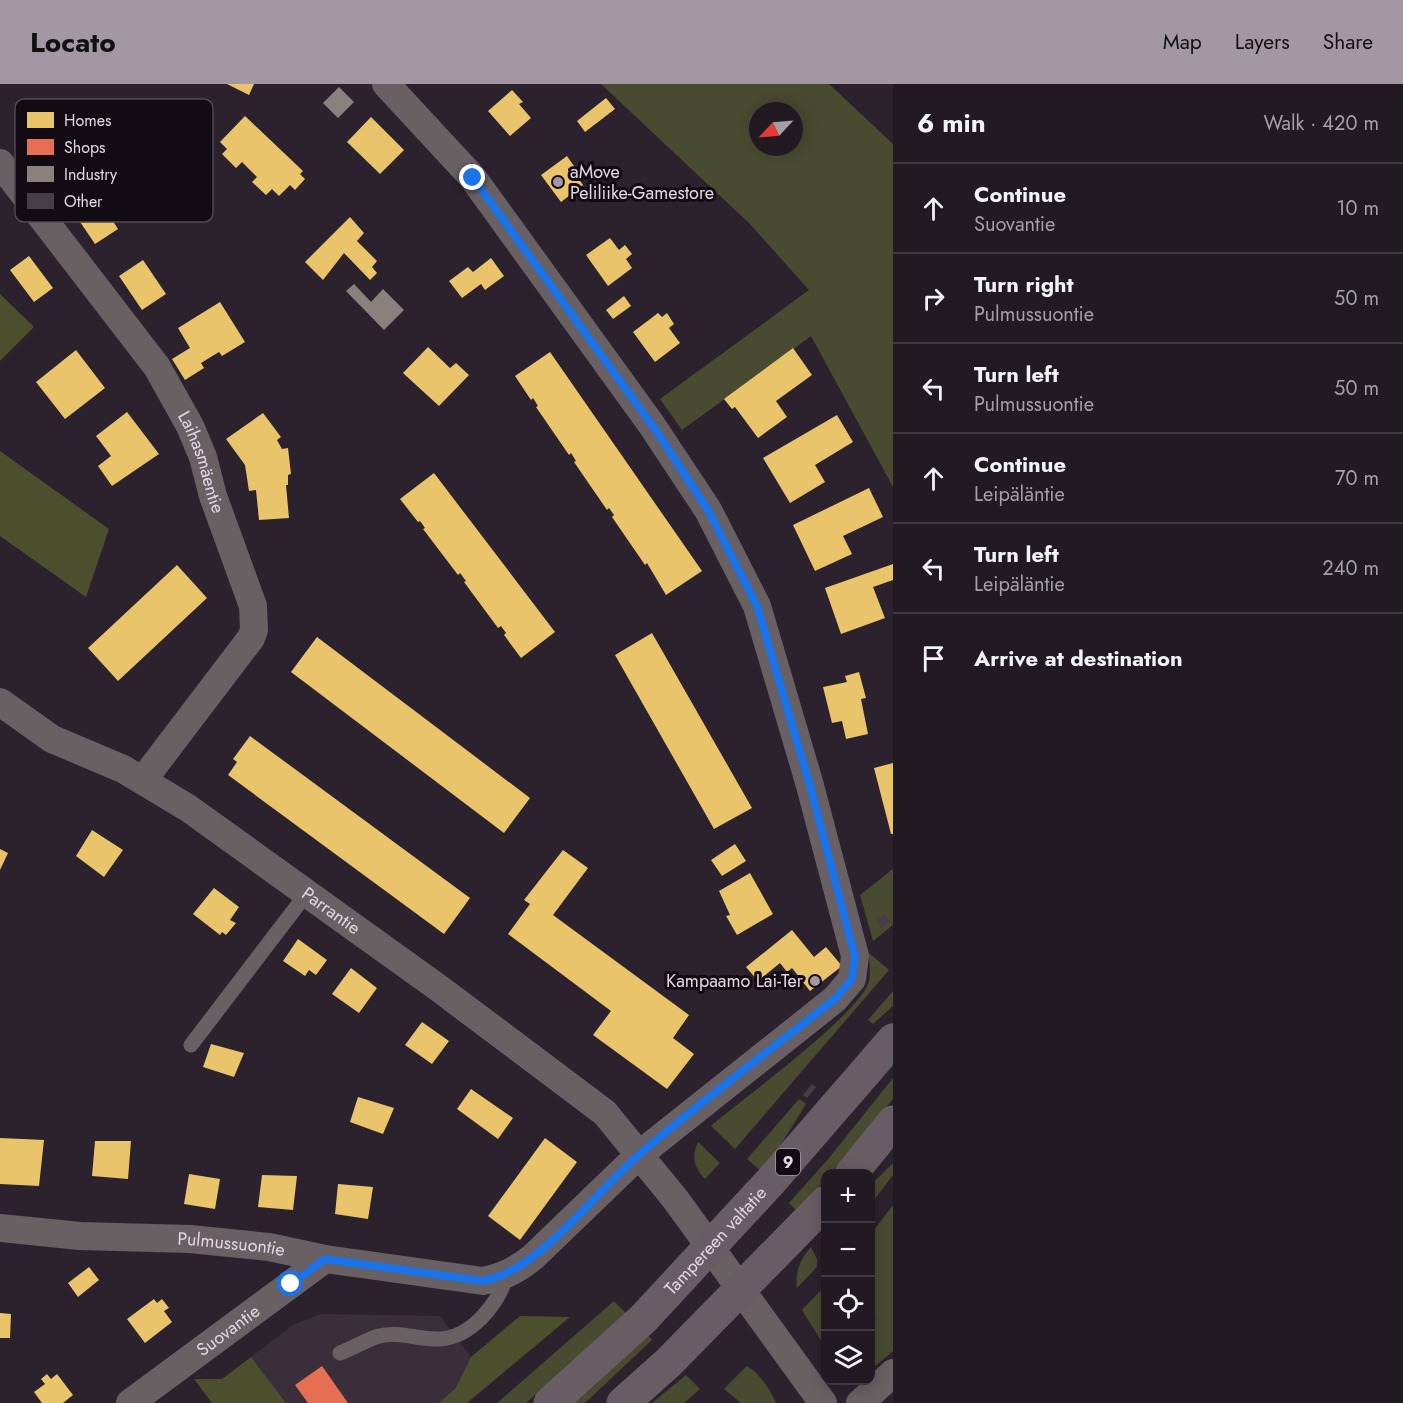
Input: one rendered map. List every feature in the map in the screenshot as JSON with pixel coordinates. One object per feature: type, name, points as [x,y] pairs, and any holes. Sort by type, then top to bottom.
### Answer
[{"type":"highway","name":"Tampereen valtatie","points":[[550,1403],[644,1319],[786,1164],[893,1040]]},
{"type":"highway","points":[[853,1169],[893,1122]]},
{"type":"highway","points":[[623,1403],[668,1363],[821,1206]]},
{"type":"street","name":"Pulmussuontie","points":[[0,1228],[80,1236],[213,1241],[269,1247],[325,1259],[483,1281],[507,1275],[533,1257],[640,1154],[835,999],[852,979],[855,956],[809,782],[757,606],[708,510],[638,405],[473,178],[386,84]]},
{"type":"street","name":"Laihasmäentie","points":[[0,163],[15,182]]},
{"type":"street","name":"Laihasmäentie","points":[[45,222],[157,367],[172,391],[203,457],[213,496],[253,606],[254,630],[251,638],[143,780]]},
{"type":"street","name":"Parrantie","points":[[0,702],[52,739],[143,780],[307,893],[582,1094],[605,1113],[640,1154]]},
{"type":"street","points":[[640,1154],[823,1403]]},
{"type":"street","name":"Suovantie","points":[[130,1403],[325,1259]]},
{"type":"street","points":[[860,1403],[893,1373]]},
{"type":"lane","points":[[190,1044],[307,893]]},
{"type":"lane","points":[[340,1353],[380,1335],[439,1340],[458,1336],[481,1319],[502,1290],[507,1275]]},
{"type":"shaded area","points":[[320,1314],[440,1316],[471,1357],[455,1389],[438,1403],[286,1403],[251,1357],[293,1325]]},
{"type":"green space","points":[[601,84],[829,84],[893,144],[893,487],[811,336],[682,430],[660,399],[809,290],[750,224]]},
{"type":"green space","points":[[0,294],[34,327],[0,361]]},
{"type":"green space","points":[[0,451],[109,529],[86,597],[0,536]]},
{"type":"green space","points":[[893,869],[893,925],[873,941],[860,895]]},
{"type":"green space","points":[[869,953],[889,970],[735,1149],[711,1126],[798,1056],[845,1014],[869,981]]},
{"type":"green space","points":[[893,991],[893,1006],[873,1024],[868,1020]]},
{"type":"green space","points":[[893,1078],[893,1099],[834,1169],[821,1169],[821,1184],[797,1211],[789,1203],[829,1158]]},
{"type":"green space","points":[[799,1099],[806,1104],[775,1154],[760,1170],[747,1159]]},
{"type":"green space","points":[[698,1142],[720,1163],[705,1179],[695,1162]]},
{"type":"green space","points":[[893,1163],[893,1175],[875,1199],[875,1181]]},
{"type":"green space","points":[[893,1205],[893,1351],[875,1366],[875,1277],[875,1229]]},
{"type":"green space","points":[[811,1247],[817,1259],[817,1267],[797,1288],[799,1266]]},
{"type":"green space","points":[[821,1290],[821,1341],[802,1310]]},
{"type":"green space","points":[[614,1301],[626,1313],[526,1403],[497,1403]]},
{"type":"green space","points":[[520,1316],[570,1317],[467,1403],[438,1403],[455,1389],[471,1357]]},
{"type":"green space","points":[[647,1334],[652,1340],[585,1403],[571,1403]]},
{"type":"green space","points":[[251,1357],[286,1403],[212,1403],[194,1379],[222,1379]]},
{"type":"green space","points":[[747,1366],[764,1382],[776,1403],[741,1403],[724,1389]]},
{"type":"green space","points":[[686,1375],[700,1389],[684,1403],[652,1403]]},
{"type":"building: Homes","points":[[227,84],[254,84],[249,95]]},
{"type":"building: Homes","points":[[512,90],[523,102],[519,104],[531,118],[510,136],[488,111]]},
{"type":"building: Homes","points":[[606,98],[615,109],[585,132],[577,121]]},
{"type":"building: Homes","points":[[245,116],[303,171],[300,174],[305,179],[295,190],[290,185],[279,196],[272,189],[266,195],[252,182],[257,177],[242,162],[236,168],[222,154],[227,149],[220,142]]},
{"type":"building: Homes","points":[[371,117],[404,150],[380,174],[347,142]]},
{"type":"building: Homes","points":[[567,156],[576,169],[573,171],[583,185],[561,202],[541,175]]},
{"type":"building: Homes","points":[[350,217],[364,233],[357,241],[377,261],[372,267],[377,273],[370,280],[344,253],[323,280],[305,262]]},
{"type":"building: Homes","points":[[80,222],[113,222],[118,229],[95,244]]},
{"type":"building: Homes","points":[[610,238],[619,250],[625,245],[632,254],[626,259],[632,268],[608,286],[586,255]]},
{"type":"building: Homes","points":[[29,256],[53,288],[34,302],[10,270]]},
{"type":"building: Homes","points":[[491,258],[504,276],[485,290],[481,284],[462,298],[449,281],[468,267],[473,272]]},
{"type":"building: Homes","points":[[143,260],[166,294],[142,310],[119,276]]},
{"type":"building: Homes","points":[[624,296],[631,306],[613,319],[606,310]]},
{"type":"building: Homes","points":[[220,302],[245,342],[222,356],[219,352],[201,363],[204,368],[185,380],[172,359],[190,348],[178,328]]},
{"type":"building: Homes","points":[[658,313],[662,317],[667,313],[674,324],[669,328],[680,343],[655,362],[633,332]]},
{"type":"building: Homes","points":[[428,347],[450,368],[456,363],[469,375],[439,406],[403,373]]},
{"type":"building: Homes","points":[[793,348],[812,375],[776,401],[787,417],[758,438],[735,407],[732,409],[724,399]]},
{"type":"building: Homes","points":[[76,350],[105,388],[65,419],[36,382]]},
{"type":"building: Homes","points":[[550,352],[702,571],[666,595],[647,563],[645,565],[612,517],[614,515],[609,508],[607,510],[574,462],[576,461],[571,453],[569,455],[536,407],[538,406],[533,398],[531,400],[515,376]]},
{"type":"building: Homes","points":[[127,412],[159,454],[112,486],[98,466],[111,456],[96,436]]},
{"type":"building: Homes","points":[[263,413],[281,437],[277,440],[282,449],[288,448],[291,474],[288,475],[288,485],[286,485],[289,518],[259,520],[256,490],[249,491],[245,465],[226,439]]},
{"type":"building: Homes","points":[[837,415],[853,442],[815,465],[825,482],[790,503],[763,458]]},
{"type":"building: Homes","points":[[434,473],[555,632],[521,658],[504,635],[506,633],[501,626],[498,628],[464,582],[466,581],[460,573],[458,575],[423,529],[425,528],[420,521],[418,522],[400,499]]},
{"type":"building: Homes","points":[[869,488],[883,517],[843,536],[852,554],[815,571],[793,525]]},
{"type":"building: Homes","points":[[893,564],[893,580],[873,587],[885,618],[841,634],[825,588]]},
{"type":"building: Homes","points":[[177,565],[207,598],[118,681],[88,648]]},
{"type":"building: Homes","points":[[652,633],[752,808],[714,829],[615,655]]},
{"type":"building: Homes","points":[[317,637],[530,798],[504,833],[291,672]]},
{"type":"building: Homes","points":[[859,672],[866,698],[861,699],[868,734],[846,739],[842,721],[832,723],[823,687],[847,682],[845,676]]},
{"type":"building: Homes","points":[[250,736],[470,898],[444,934],[228,775],[237,762],[233,759]]},
{"type":"building: Homes","points":[[893,763],[893,834],[891,834],[874,768]]},
{"type":"building: Homes","points":[[92,830],[123,850],[104,877],[76,856]]},
{"type":"building: Homes","points":[[735,844],[746,861],[722,876],[711,860]]},
{"type":"building: Homes","points":[[0,849],[8,853],[0,870]]},
{"type":"building: Homes","points":[[563,850],[588,868],[553,915],[689,1015],[673,1038],[694,1054],[667,1089],[593,1035],[611,1011],[508,934],[530,904],[524,900]]},
{"type":"building: Homes","points":[[750,873],[773,914],[737,935],[726,916],[730,915],[719,891]]},
{"type":"building: Homes","points":[[214,888],[239,907],[230,920],[236,923],[226,935],[222,932],[220,935],[193,914]]},
{"type":"building: Homes","points":[[792,930],[814,957],[826,947],[842,966],[810,991],[792,968],[787,972],[780,963],[758,981],[746,967]]},
{"type":"building: Homes","points":[[298,939],[327,960],[316,975],[309,970],[305,976],[283,961]]},
{"type":"building: Homes","points":[[351,968],[377,988],[359,1013],[332,994]]},
{"type":"building: Homes","points":[[422,1022],[449,1041],[432,1064],[405,1045]]},
{"type":"building: Homes","points":[[211,1044],[244,1053],[234,1077],[203,1067]]},
{"type":"building: Homes","points":[[471,1089],[513,1118],[498,1139],[457,1109]]},
{"type":"building: Homes","points":[[358,1097],[394,1108],[383,1134],[350,1122]]},
{"type":"building: Homes","points":[[0,1138],[44,1140],[39,1186],[0,1184]]},
{"type":"building: Homes","points":[[545,1138],[577,1162],[520,1240],[488,1216]]},
{"type":"building: Homes","points":[[95,1141],[131,1141],[128,1179],[92,1176]]},
{"type":"building: Homes","points":[[189,1174],[220,1179],[215,1209],[184,1204]]},
{"type":"building: Homes","points":[[262,1175],[297,1176],[293,1210],[258,1207]]},
{"type":"building: Homes","points":[[338,1184],[373,1187],[368,1219],[335,1214]]},
{"type":"building: Homes","points":[[89,1267],[99,1280],[78,1297],[68,1283]]},
{"type":"building: Homes","points":[[154,1299],[157,1303],[162,1299],[169,1308],[164,1311],[172,1322],[145,1343],[127,1319]]},
{"type":"building: Homes","points":[[0,1313],[11,1314],[10,1338],[0,1338]]},
{"type":"building: Homes","points":[[47,1374],[51,1379],[57,1374],[73,1395],[63,1403],[42,1403],[34,1392],[45,1384],[41,1379]]},
{"type":"building: Shops","points":[[322,1366],[348,1403],[308,1403],[295,1385]]},
{"type":"building: Industry","points":[[339,87],[354,102],[338,118],[323,103]]},
{"type":"building: Industry","points":[[354,284],[371,302],[383,289],[404,310],[384,330],[346,291]]},
{"type":"building: Other","points":[[885,914],[890,921],[881,928],[876,921]]},
{"type":"building: Other","points":[[812,1084],[816,1087],[807,1098],[803,1095]]},
{"type":"place","name":"aMove Peliliike-Gamestore","points":[[558,182]]},
{"type":"place","name":"Kampaamo Lai-Ter","points":[[815,981]]},
{"type":"route","points":[[291,1284],[325,1259],[483,1281],[507,1275],[533,1257],[640,1154],[835,999],[852,979],[855,956],[809,782],[757,606],[708,510],[657,432],[473,178]]}]
